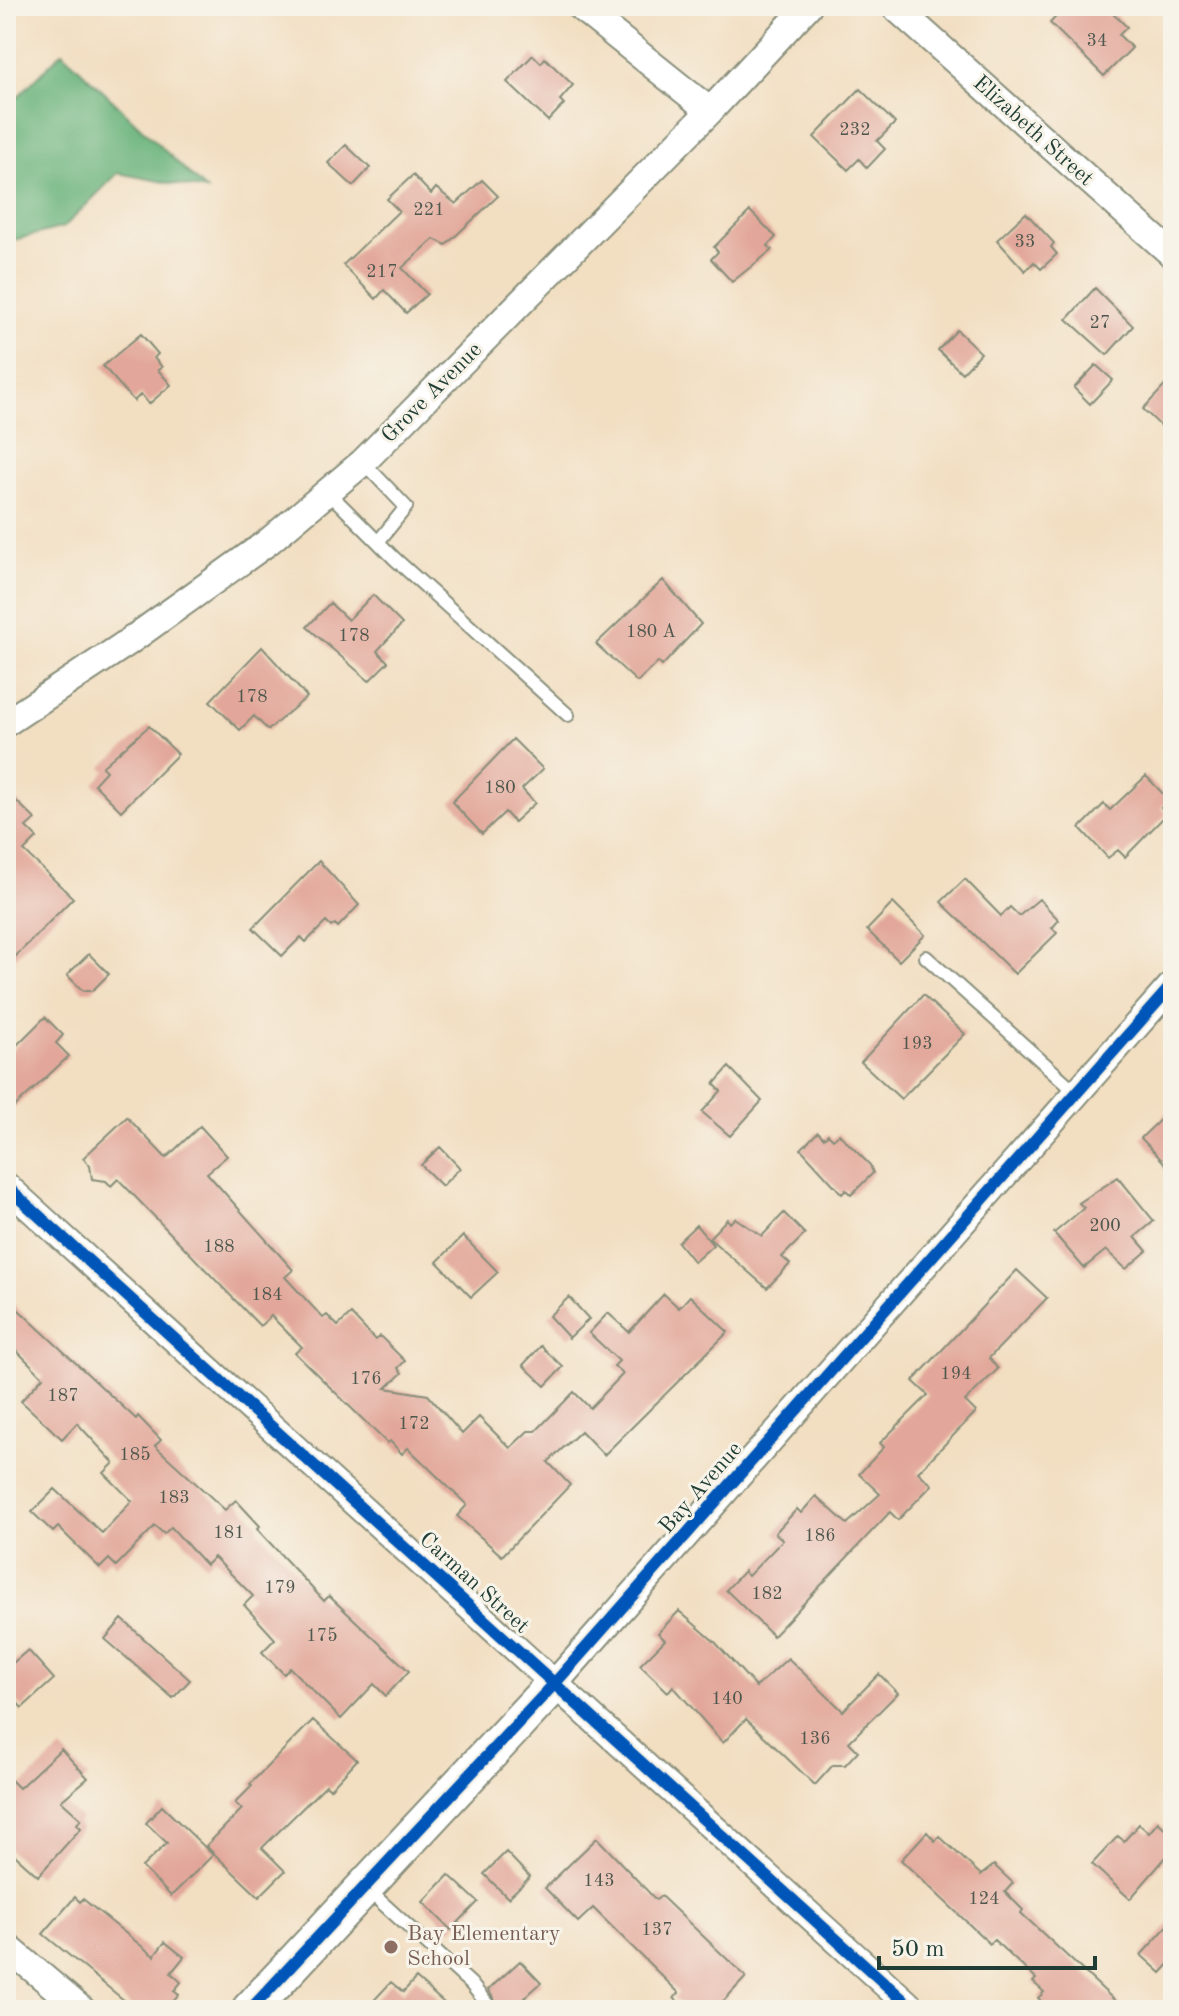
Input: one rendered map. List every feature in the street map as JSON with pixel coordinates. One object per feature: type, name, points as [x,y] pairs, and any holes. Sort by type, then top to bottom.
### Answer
[{"type":"street","points":[[579,6],[710,111]]},
{"type":"street","name":"Grove Avenue","points":[[6,723],[166,616],[268,542],[363,462],[710,111],[808,6]]},
{"type":"street","name":"Elizabeth Street","points":[[894,6],[1173,255]]},
{"type":"street","name":"Bay Avenue","points":[[250,2010],[555,1683],[1173,984]]},
{"type":"street","name":"Carman Street","points":[[6,1186],[914,2010]]},
{"type":"street","points":[[6,1946],[82,2010]]},
{"type":"lane","points":[[363,462],[406,507],[378,542]]},
{"type":"lane","points":[[327,491],[378,542],[568,715]]},
{"type":"lane","points":[[926,957],[1077,1093]]},
{"type":"lane","points":[[365,1887],[471,1984],[492,2010]]},
{"type":"green space","points":[[62,52],[206,190],[118,173],[64,227],[6,242],[6,109]]},
{"type":"building","points":[[1066,6],[1106,6],[1127,27],[1119,35],[1132,48],[1104,76],[1050,23]]},
{"type":"building","points":[[533,55],[541,63],[545,58],[573,85],[560,100],[564,104],[548,121],[507,82]]},
{"type":"building","points":[[860,89],[895,123],[877,141],[885,149],[867,168],[859,159],[848,170],[814,137]]},
{"type":"building","points":[[346,145],[370,168],[353,186],[328,163]]},
{"type":"building","points":[[413,175],[431,194],[436,188],[456,204],[482,180],[498,196],[446,245],[434,239],[402,268],[427,294],[406,313],[384,290],[376,299],[343,265],[399,211],[387,199]]},
{"type":"building","points":[[750,211],[776,237],[768,246],[772,250],[732,282],[711,259],[718,252],[714,247]]},
{"type":"building","points":[[1026,213],[1054,243],[1051,247],[1057,254],[1041,269],[1034,262],[1025,271],[997,240]]},
{"type":"building","points":[[1095,288],[1133,326],[1107,355],[1067,319]]},
{"type":"building","points":[[957,330],[981,353],[962,373],[938,350]]},
{"type":"building","points":[[141,334],[158,354],[154,358],[162,367],[158,370],[171,385],[149,404],[141,394],[134,401],[103,366]]},
{"type":"building","points":[[1096,365],[1113,380],[1090,404],[1074,388]]},
{"type":"building","points":[[1173,377],[1173,438],[1143,409]]},
{"type":"building","points":[[663,580],[701,624],[662,666],[658,662],[637,682],[596,644]]},
{"type":"building","points":[[373,595],[402,624],[377,651],[388,662],[369,681],[307,627],[330,603],[348,620]]},
{"type":"building","points":[[262,647],[307,697],[268,730],[254,716],[240,730],[210,701]]},
{"type":"building","points":[[149,726],[178,754],[121,811],[94,784],[106,771],[102,767]]},
{"type":"building","points":[[513,739],[543,769],[522,789],[535,803],[514,822],[505,812],[482,834],[452,802]]},
{"type":"building","points":[[1146,776],[1169,800],[1161,808],[1167,814],[1125,857],[1118,850],[1108,858],[1080,828],[1104,804],[1110,810]]},
{"type":"building","points":[[6,791],[35,819],[26,827],[37,838],[24,851],[73,898],[6,966]]},
{"type":"building","points":[[319,861],[359,905],[338,927],[335,924],[331,927],[326,922],[306,942],[301,937],[282,956],[253,928]]},
{"type":"building","points":[[965,879],[1001,916],[1010,907],[1019,916],[1039,899],[1059,920],[1052,928],[1057,933],[1015,974],[941,902]]},
{"type":"building","points":[[893,903],[925,935],[899,961],[867,930]]},
{"type":"building","points":[[89,954],[109,974],[92,991],[83,991],[67,975]]},
{"type":"building","points":[[923,995],[965,1034],[901,1099],[861,1062]]},
{"type":"building","points":[[45,1017],[63,1035],[56,1043],[69,1056],[6,1115],[6,1056]]},
{"type":"building","points":[[729,1067],[762,1101],[730,1136],[702,1112],[721,1091],[714,1084]]},
{"type":"building","points":[[1173,1107],[1173,1172],[1141,1138]]},
{"type":"building","points":[[127,1117],[166,1158],[200,1126],[227,1156],[207,1173],[293,1270],[285,1277],[323,1318],[327,1315],[338,1326],[351,1314],[375,1340],[380,1336],[405,1361],[398,1368],[402,1373],[386,1388],[428,1395],[462,1434],[479,1417],[510,1448],[528,1431],[536,1431],[574,1392],[590,1408],[623,1374],[614,1366],[619,1361],[589,1333],[608,1313],[629,1332],[664,1294],[679,1308],[690,1296],[728,1332],[604,1455],[581,1431],[548,1462],[570,1485],[502,1556],[457,1516],[467,1505],[408,1448],[402,1454],[390,1441],[387,1443],[295,1353],[302,1347],[271,1316],[260,1326],[118,1179],[111,1186],[106,1181],[92,1179],[90,1166],[83,1158]]},
{"type":"building","points":[[818,1132],[824,1138],[828,1134],[833,1139],[839,1134],[870,1165],[873,1173],[851,1195],[846,1190],[842,1194],[801,1149]]},
{"type":"building","points":[[440,1147],[460,1168],[442,1186],[421,1165]]},
{"type":"building","points":[[1118,1177],[1154,1221],[1135,1237],[1147,1251],[1126,1269],[1106,1250],[1084,1268],[1054,1233],[1084,1208],[1079,1203]]},
{"type":"building","points":[[784,1213],[805,1234],[782,1257],[790,1264],[767,1288],[709,1238],[727,1219],[730,1223],[735,1218],[762,1236]]},
{"type":"building","points":[[696,1225],[713,1245],[694,1262],[678,1242]]},
{"type":"building","points":[[463,1236],[498,1272],[471,1297],[437,1262]]},
{"type":"building","points":[[1017,1270],[1047,1298],[989,1358],[998,1369],[965,1401],[976,1412],[918,1472],[932,1485],[898,1520],[890,1512],[773,1636],[726,1590],[744,1571],[748,1576],[783,1540],[775,1533],[797,1509],[801,1513],[816,1496],[847,1524],[880,1494],[859,1474],[884,1447],[880,1443],[928,1395],[913,1381]]},
{"type":"building","points":[[569,1297],[589,1319],[569,1338],[549,1316]]},
{"type":"building","points":[[6,1298],[136,1419],[138,1416],[161,1440],[155,1446],[225,1510],[236,1500],[260,1526],[257,1529],[324,1601],[329,1596],[409,1671],[386,1696],[374,1684],[341,1719],[290,1668],[284,1674],[262,1652],[275,1639],[244,1605],[253,1596],[214,1557],[206,1565],[171,1527],[164,1534],[155,1526],[116,1566],[109,1559],[100,1568],[58,1527],[53,1532],[32,1512],[55,1489],[102,1533],[132,1501],[104,1473],[114,1463],[77,1423],[62,1439],[21,1401],[43,1377],[6,1340]]},
{"type":"building","points":[[541,1346],[563,1367],[545,1386],[523,1365]]},
{"type":"building","points":[[679,1611],[715,1642],[756,1687],[788,1658],[843,1711],[879,1674],[898,1693],[849,1742],[858,1751],[845,1765],[833,1765],[815,1785],[746,1719],[723,1743],[673,1686],[668,1692],[640,1665],[665,1640],[658,1633]]},
{"type":"building","points":[[122,1619],[190,1680],[173,1698],[105,1639]]},
{"type":"building","points":[[28,1650],[54,1679],[22,1708],[6,1690],[6,1669]]},
{"type":"building","points":[[313,1720],[357,1760],[330,1789],[326,1785],[262,1848],[285,1871],[259,1897],[206,1846],[242,1809],[235,1803],[252,1786],[250,1784]]},
{"type":"building","points":[[61,1749],[88,1778],[61,1801],[81,1819],[77,1824],[81,1828],[38,1876],[6,1847],[6,1775],[19,1788]]},
{"type":"building","points":[[162,1806],[213,1855],[171,1896],[142,1867],[167,1843],[146,1823]]},
{"type":"building","points":[[1158,1822],[1173,1836],[1173,1849],[1130,1899],[1092,1864],[1118,1836],[1124,1841],[1139,1824],[1149,1833]]},
{"type":"building","points":[[927,1832],[935,1841],[939,1836],[981,1875],[994,1865],[1013,1883],[1005,1892],[1023,1910],[1021,1913],[1125,2010],[1051,2010],[1038,1998],[1044,1992],[1033,1982],[1036,1979],[994,1940],[990,1944],[901,1860]]},
{"type":"building","points":[[597,1838],[656,1900],[661,1896],[746,1977],[715,2010],[687,2010],[674,1998],[679,1993],[593,1908],[578,1922],[545,1888]]},
{"type":"building","points":[[506,1852],[530,1877],[508,1898],[484,1874]]},
{"type":"building","points":[[449,1875],[478,1902],[451,1930],[423,1902]]},
{"type":"building","points":[[75,1897],[80,1902],[83,1899],[154,1956],[165,1942],[184,1957],[171,1973],[181,1982],[174,1991],[179,1995],[166,2010],[136,2010],[43,1934]]},
{"type":"building","points":[[1173,1920],[1173,1960],[1161,1973],[1141,1955]]},
{"type":"building","points":[[520,1961],[541,1983],[511,2010],[501,2010],[488,1990]]},
{"type":"building","points":[[416,1978],[452,2010],[365,2010],[391,1982],[403,1992]]},
{"type":"cycle path","points":[[250,2010],[555,1683],[1173,984]]},
{"type":"cycle path","points":[[6,1186],[914,2010]]},
{"type":"place","name":"Bay Elementary School","points":[[391,1947]]}]
